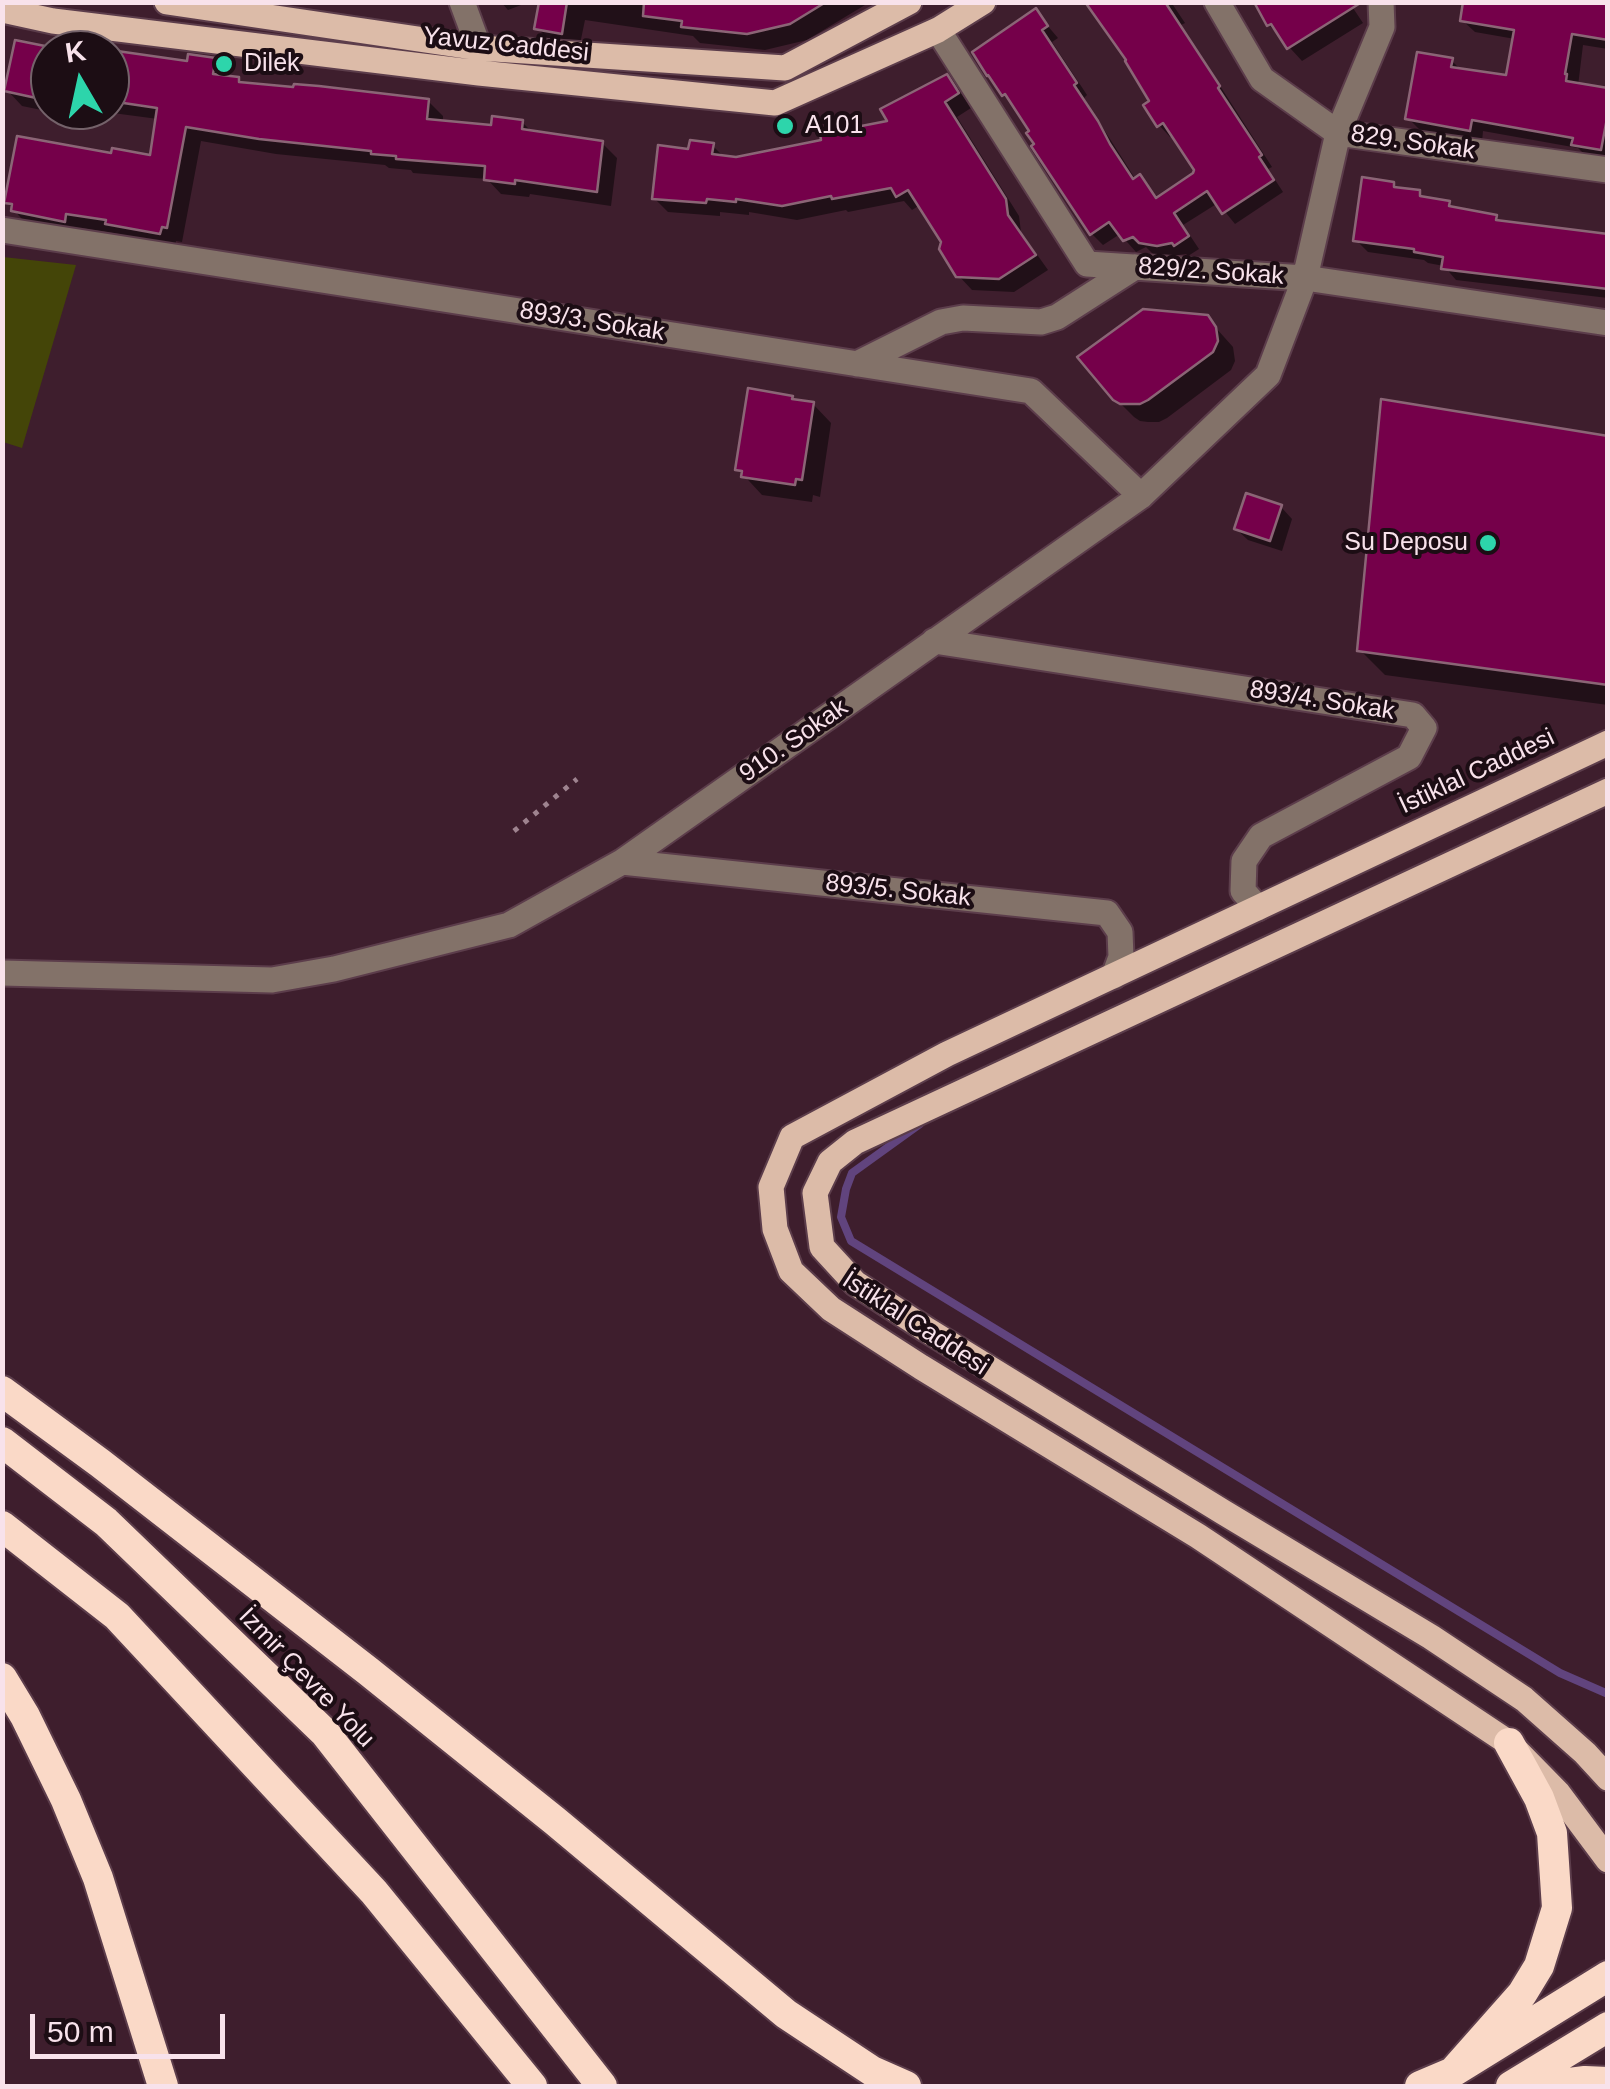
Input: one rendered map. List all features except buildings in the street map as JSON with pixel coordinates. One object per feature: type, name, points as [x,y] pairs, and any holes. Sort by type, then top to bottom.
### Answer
[{"type":"highway","points":[[2,1392],[368,1670],[786,2014],[872,2071],[906,2086]]},
{"type":"highway","name":"İzmir Çevre Yolu","points":[[2,1442],[106,1522],[325,1733],[602,2086]]},
{"type":"highway","points":[[2,1526],[117,1616],[374,1892],[532,2086]]},
{"type":"highway","points":[[2,1678],[66,1800],[98,1878],[163,2086]]},
{"type":"highway","points":[[1453,2072],[1522,1994],[1539,1966],[1557,1908],[1552,1832],[1539,1798],[1509,1744]]},
{"type":"highway","points":[[1420,2086],[1453,2072],[1608,1976]]},
{"type":"highway","points":[[1512,2086],[1608,2027]]},
{"type":"highway","points":[[1546,2086],[1608,2082]]},
{"type":"main road","name":"Yavuz Caddesi","points":[[167,2],[274,18],[479,61],[785,68],[909,2]]},
{"type":"main road","points":[[274,18],[309,2]]},
{"type":"main road","name":"Yavuz Caddesi","points":[[4,16],[479,61],[775,103],[938,30],[983,2]]},
{"type":"main road","name":"İstiklal Caddesi","points":[[1608,744],[947,1054],[792,1137],[771,1188],[775,1229],[791,1271],[832,1309],[1198,1536],[1509,1744],[1558,1792],[1608,1860]]},
{"type":"main road","name":"İstiklal Caddesi","points":[[1608,791],[854,1142],[830,1162],[814,1193],[822,1247],[855,1282],[926,1330],[1431,1637],[1524,1699],[1608,1778]]},
{"type":"street","points":[[462,2],[479,61]]},
{"type":"street","name":"829. Sokak","points":[[1217,2],[1262,79],[1338,133],[1608,170]]},
{"type":"street","name":"910. Sokak","points":[[2,973],[287,978],[509,925],[622,862],[1141,496],[1268,376],[1305,278],[1338,133],[1382,27],[1381,2]]},
{"type":"street","name":"829/2. Sokak","points":[[938,30],[1087,264],[1305,278],[1608,324]]},
{"type":"street","name":"893/3. Sokak","points":[[2,230],[1031,390],[1141,496]]},
{"type":"street","points":[[857,364],[941,322],[962,318],[1041,322],[1057,317],[1134,267]]},
{"type":"street","name":"893/4. Sokak","points":[[934,641],[1413,715],[1424,728],[1409,757],[1261,836],[1244,861],[1243,891],[1258,908]]},
{"type":"street","name":"893/5. Sokak","points":[[622,862],[1107,913],[1120,932],[1121,957],[1114,976]]},
{"type":"path","points":[[514,831],[577,779]]},
{"type":"shaded area","points":[[3,257],[76,265],[22,448],[3,442]]},
{"type":"waterway","points":[[920,1124],[852,1173],[841,1217],[851,1241],[1560,1673],[1608,1694]]},
{"type":"place","name":"Dilek","points":[[224,64]]},
{"type":"place","name":"A101","points":[[785,126]]},
{"type":"place","name":"Su Deposu","points":[[1488,543]]}]
